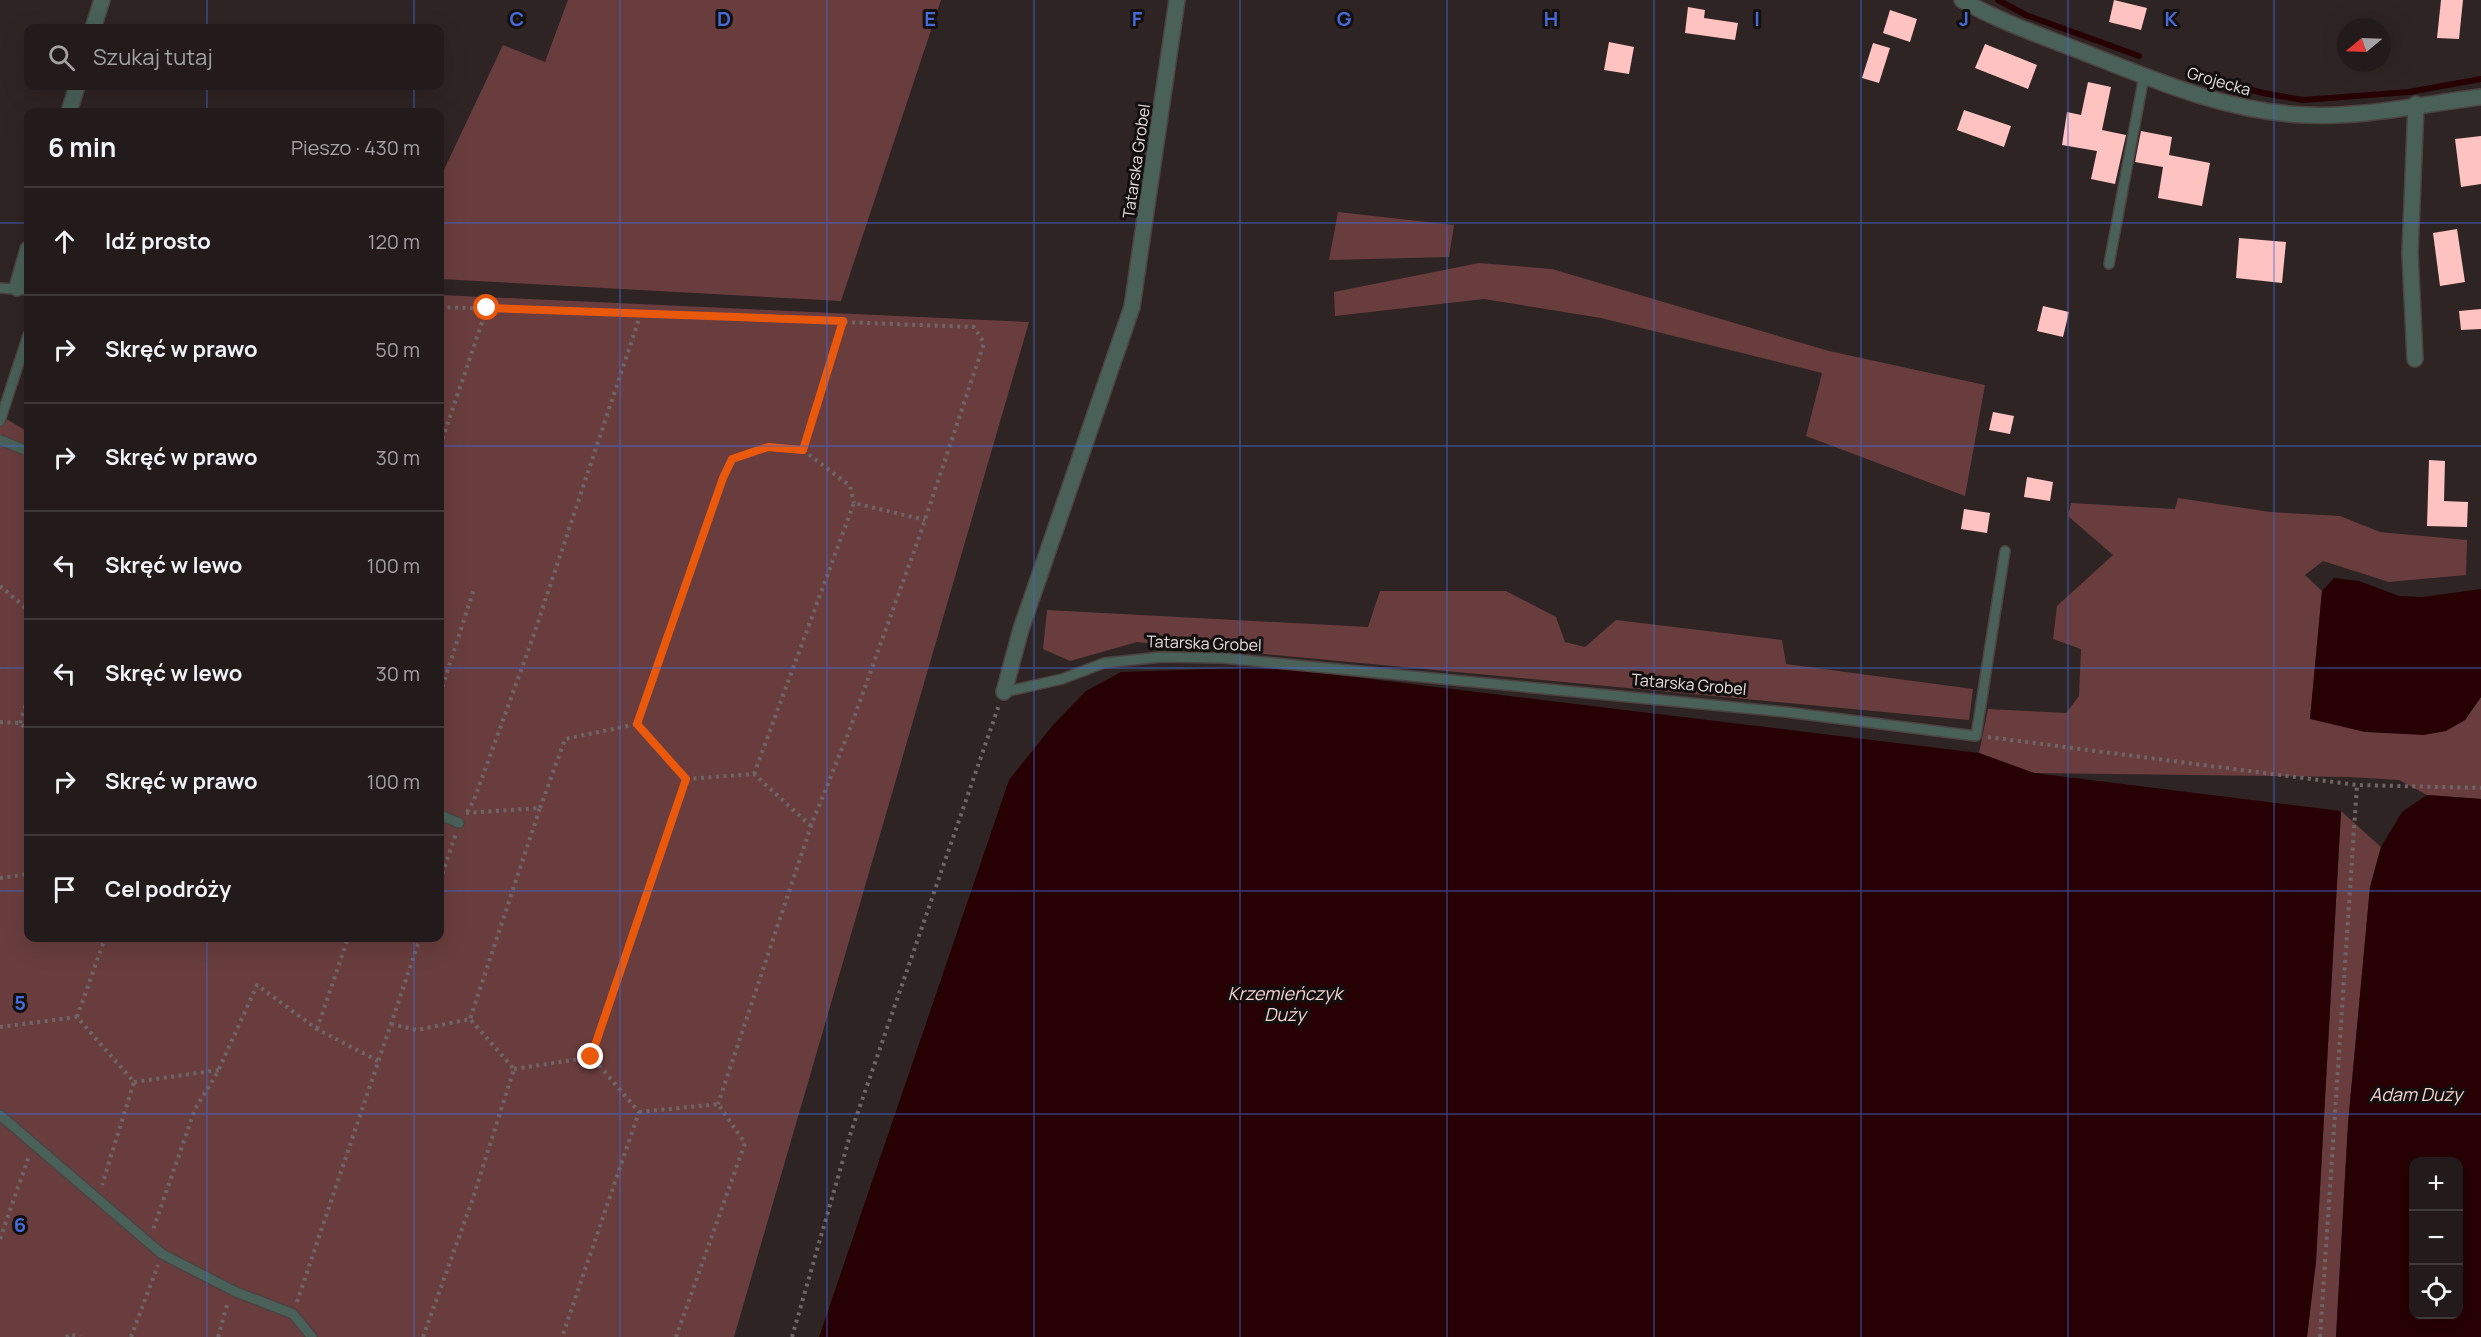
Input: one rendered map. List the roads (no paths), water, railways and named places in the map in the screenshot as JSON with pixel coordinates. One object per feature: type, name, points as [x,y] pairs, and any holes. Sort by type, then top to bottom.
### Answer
[{"type":"street","points":[[94,24],[102,0]]},
{"type":"street","name":"Tatarska Grobel","points":[[1004,692],[1021,629],[1132,307],[1177,0]]},
{"type":"street","name":"Grojecka","points":[[1962,0],[1989,16],[2144,76],[2218,101],[2271,112],[2306,115],[2356,114],[2481,97]]},
{"type":"street","points":[[70,108],[76,90]]},
{"type":"street","points":[[2415,359],[2410,253],[2416,105]]},
{"type":"lane","points":[[2109,264],[2144,76]]},
{"type":"lane","points":[[0,288],[23,289]]},
{"type":"lane","points":[[0,421],[24,347]]},
{"type":"lane","points":[[0,440],[24,449]]},
{"type":"lane","name":"Tatarska Grobel","points":[[1004,692],[1062,679],[1104,663],[1161,657],[1223,658],[1786,712],[1976,736],[2005,551]]},
{"type":"lane","points":[[444,816],[459,823]]},
{"type":"lane","points":[[0,1115],[162,1254],[232,1290],[292,1314],[312,1337]]},
{"type":"water","points":[[2334,578],[2359,581],[2399,596],[2423,597],[2481,589],[2481,697],[2465,720],[2446,731],[2424,735],[2365,732],[2310,719],[2322,591]]},
{"type":"water","name":"Krzemieńczyk Duży","points":[[1272,667],[1979,753],[2034,773],[2341,811],[2316,1261],[2307,1337],[819,1337],[1009,780],[1053,725],[1086,691],[1121,672]]},
{"type":"water","name":"Adam Duży","points":[[2427,795],[2481,799],[2481,1337],[2336,1337],[2348,1124],[2370,887],[2381,847],[2402,812]]},
{"type":"waterway","points":[[1998,0],[2026,15],[2139,56]]},
{"type":"waterway","points":[[2195,75],[2263,93],[2303,100],[2409,92],[2481,79]]}]
